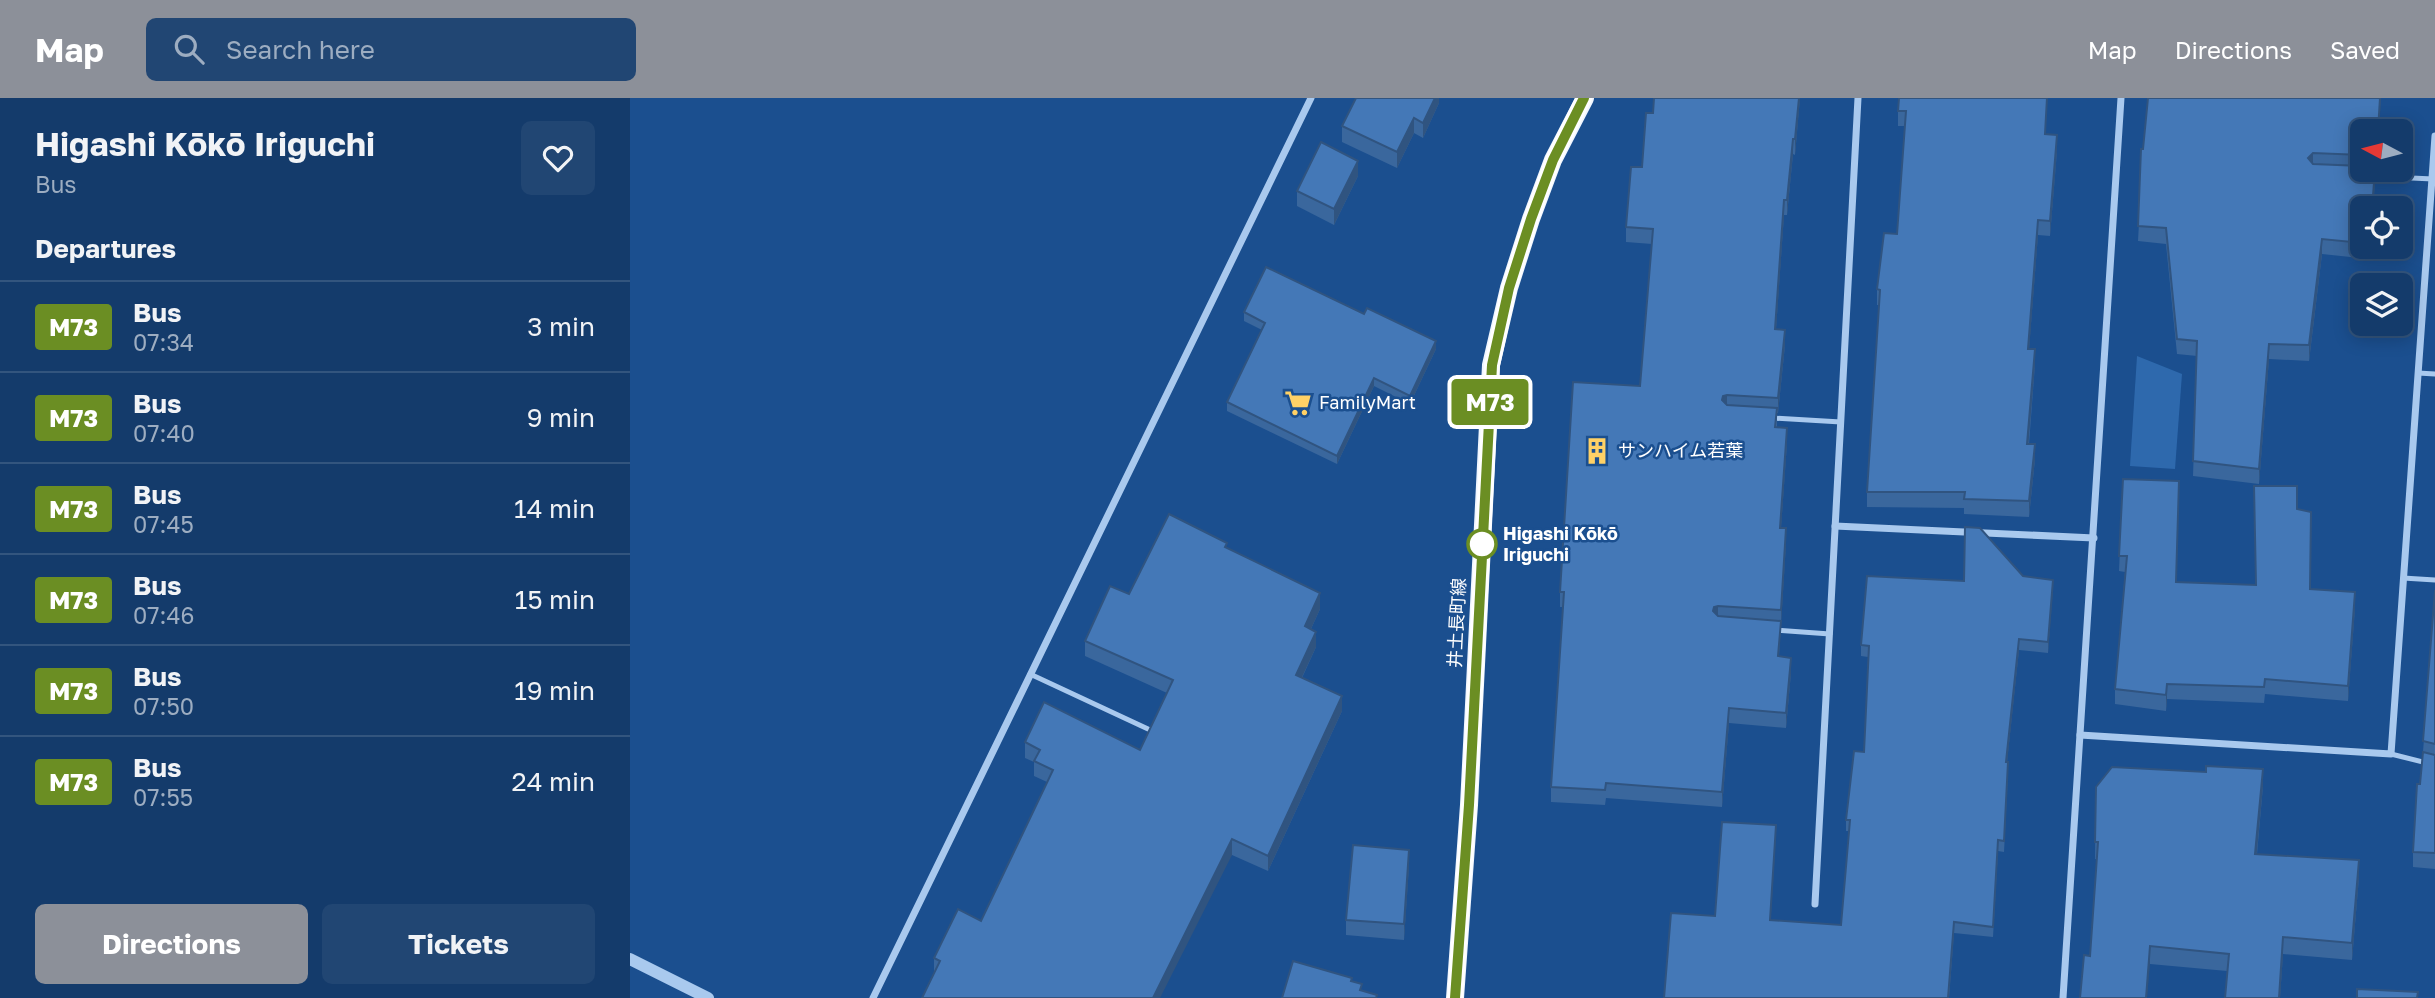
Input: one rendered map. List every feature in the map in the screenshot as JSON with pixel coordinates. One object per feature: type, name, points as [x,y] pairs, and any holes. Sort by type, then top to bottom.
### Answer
[{"type":"main road","name":"井土長町線","points":[[1455,998],[1469,805],[1492,365],[1509,288],[1531,219],[1553,160],[1584,98]]},
{"type":"street","points":[[873,998],[1311,98]]},
{"type":"street","points":[[1815,904],[1858,98]]},
{"type":"street","points":[[2063,998],[2095,538],[2121,98]]},
{"type":"street","points":[[2080,736],[2391,754],[2435,136]]},
{"type":"street","points":[[1835,526],[2095,538]]},
{"type":"street","points":[[630,959],[708,998]]},
{"type":"lane","points":[[2413,178],[2433,179]]},
{"type":"lane","points":[[2418,373],[2435,374]]},
{"type":"lane","points":[[1765,418],[1841,422]]},
{"type":"lane","points":[[2403,578],[2435,580]]},
{"type":"lane","points":[[1768,629],[1830,634]]},
{"type":"lane","points":[[1030,674],[1148,729]]},
{"type":"lane","points":[[2391,754],[2435,765]]},
{"type":"shaded area","points":[[2137,356],[2182,374],[2175,469],[2130,466]]},
{"type":"building","points":[[1356,98],[1435,98],[1423,123],[1414,118],[1397,152],[1342,126]]},
{"type":"building","points":[[1654,98],[1799,98],[1787,200],[1784,200],[1775,329],[1785,330],[1778,398],[1727,395],[1723,396],[1722,400],[1727,405],[1777,408],[1775,427],[1787,428],[1780,528],[1786,528],[1781,610],[1718,606],[1714,607],[1713,611],[1718,616],[1781,621],[1778,656],[1791,658],[1786,713],[1729,708],[1722,792],[1606,783],[1605,790],[1551,787],[1564,592],[1560,592],[1573,382],[1640,386],[1653,229],[1626,227],[1631,167],[1642,167],[1646,113],[1653,113]]},
{"type":"building","points":[[1899,98],[2047,98],[2045,134],[2057,135],[2050,221],[2038,220],[2028,349],[2035,349],[2027,444],[2035,444],[2029,501],[1964,499],[1965,492],[1867,492],[1880,290],[1877,289],[1884,233],[1897,234],[1906,111],[1898,111]]},
{"type":"building","points":[[2148,98],[2380,98],[2379,119],[2350,119],[2350,155],[2313,153],[2308,158],[2313,164],[2350,166],[2350,182],[2374,182],[2373,196],[2350,196],[2350,242],[2322,239],[2309,345],[2269,344],[2259,469],[2193,461],[2197,341],[2177,339],[2166,228],[2138,226]]},
{"type":"building","points":[[1321,142],[1358,161],[1334,209],[1297,191]]},
{"type":"building","points":[[1266,267],[1364,314],[1367,308],[1436,341],[1410,396],[1374,378],[1337,456],[1227,402],[1265,323],[1244,312]]},
{"type":"building","points":[[2123,479],[2179,481],[2176,582],[2256,585],[2254,486],[2297,486],[2297,509],[2311,512],[2310,589],[2355,592],[2348,686],[2265,679],[2264,687],[2167,684],[2166,695],[2115,689],[2127,556],[2119,556]]},
{"type":"building","points":[[1169,514],[1227,543],[1225,547],[1320,593],[1305,626],[1316,632],[1296,675],[1342,696],[1268,856],[1232,839],[1153,998],[922,998],[940,961],[934,958],[958,909],[981,921],[1053,770],[1034,761],[1040,750],[1025,742],[1044,702],[1140,750],[1173,680],[1085,641],[1110,586],[1129,594]]},
{"type":"building","points":[[1965,527],[1980,528],[2023,576],[2053,580],[2048,642],[2019,639],[2006,762],[2004,841],[1998,840],[1993,927],[1954,922],[1948,998],[1664,998],[1671,913],[1715,916],[1722,822],[1776,825],[1770,920],[1841,925],[1850,820],[1846,820],[1854,751],[1864,752],[1869,646],[1861,645],[1867,576],[1964,581]]},
{"type":"building","points":[[2435,590],[2435,744],[2423,741]]},
{"type":"building","points":[[2423,752],[2435,755],[2435,853],[2413,852],[2417,784],[2420,784]]},
{"type":"building","points":[[2206,766],[2263,769],[2255,854],[2359,860],[2352,943],[2283,937],[2279,998],[2225,998],[2229,954],[2150,946],[2146,998],[2080,998],[2084,955],[2090,956],[2098,842],[2095,842],[2096,787],[2112,767],[2206,772]]},
{"type":"building","points":[[1353,845],[1409,850],[1404,924],[1346,920]]},
{"type":"building","points":[[1293,961],[1352,978],[1351,981],[1362,984],[1360,990],[1377,995],[1376,998],[1282,998]]},
{"type":"building","points":[[2357,989],[2418,992],[2417,998],[2357,998]]},
{"type":"bus line","name":"M73","points":[[1455,998],[1469,805],[1492,365],[1509,288],[1531,219],[1553,160],[1584,98]]},
{"type":"place","name":"FamilyMart","points":[[1298,403]]},
{"type":"place","name":"サンハイム若葉","points":[[1597,451]]},
{"type":"place","name":"Higashi Kōkō Iriguchi","points":[[1482,544]]}]
